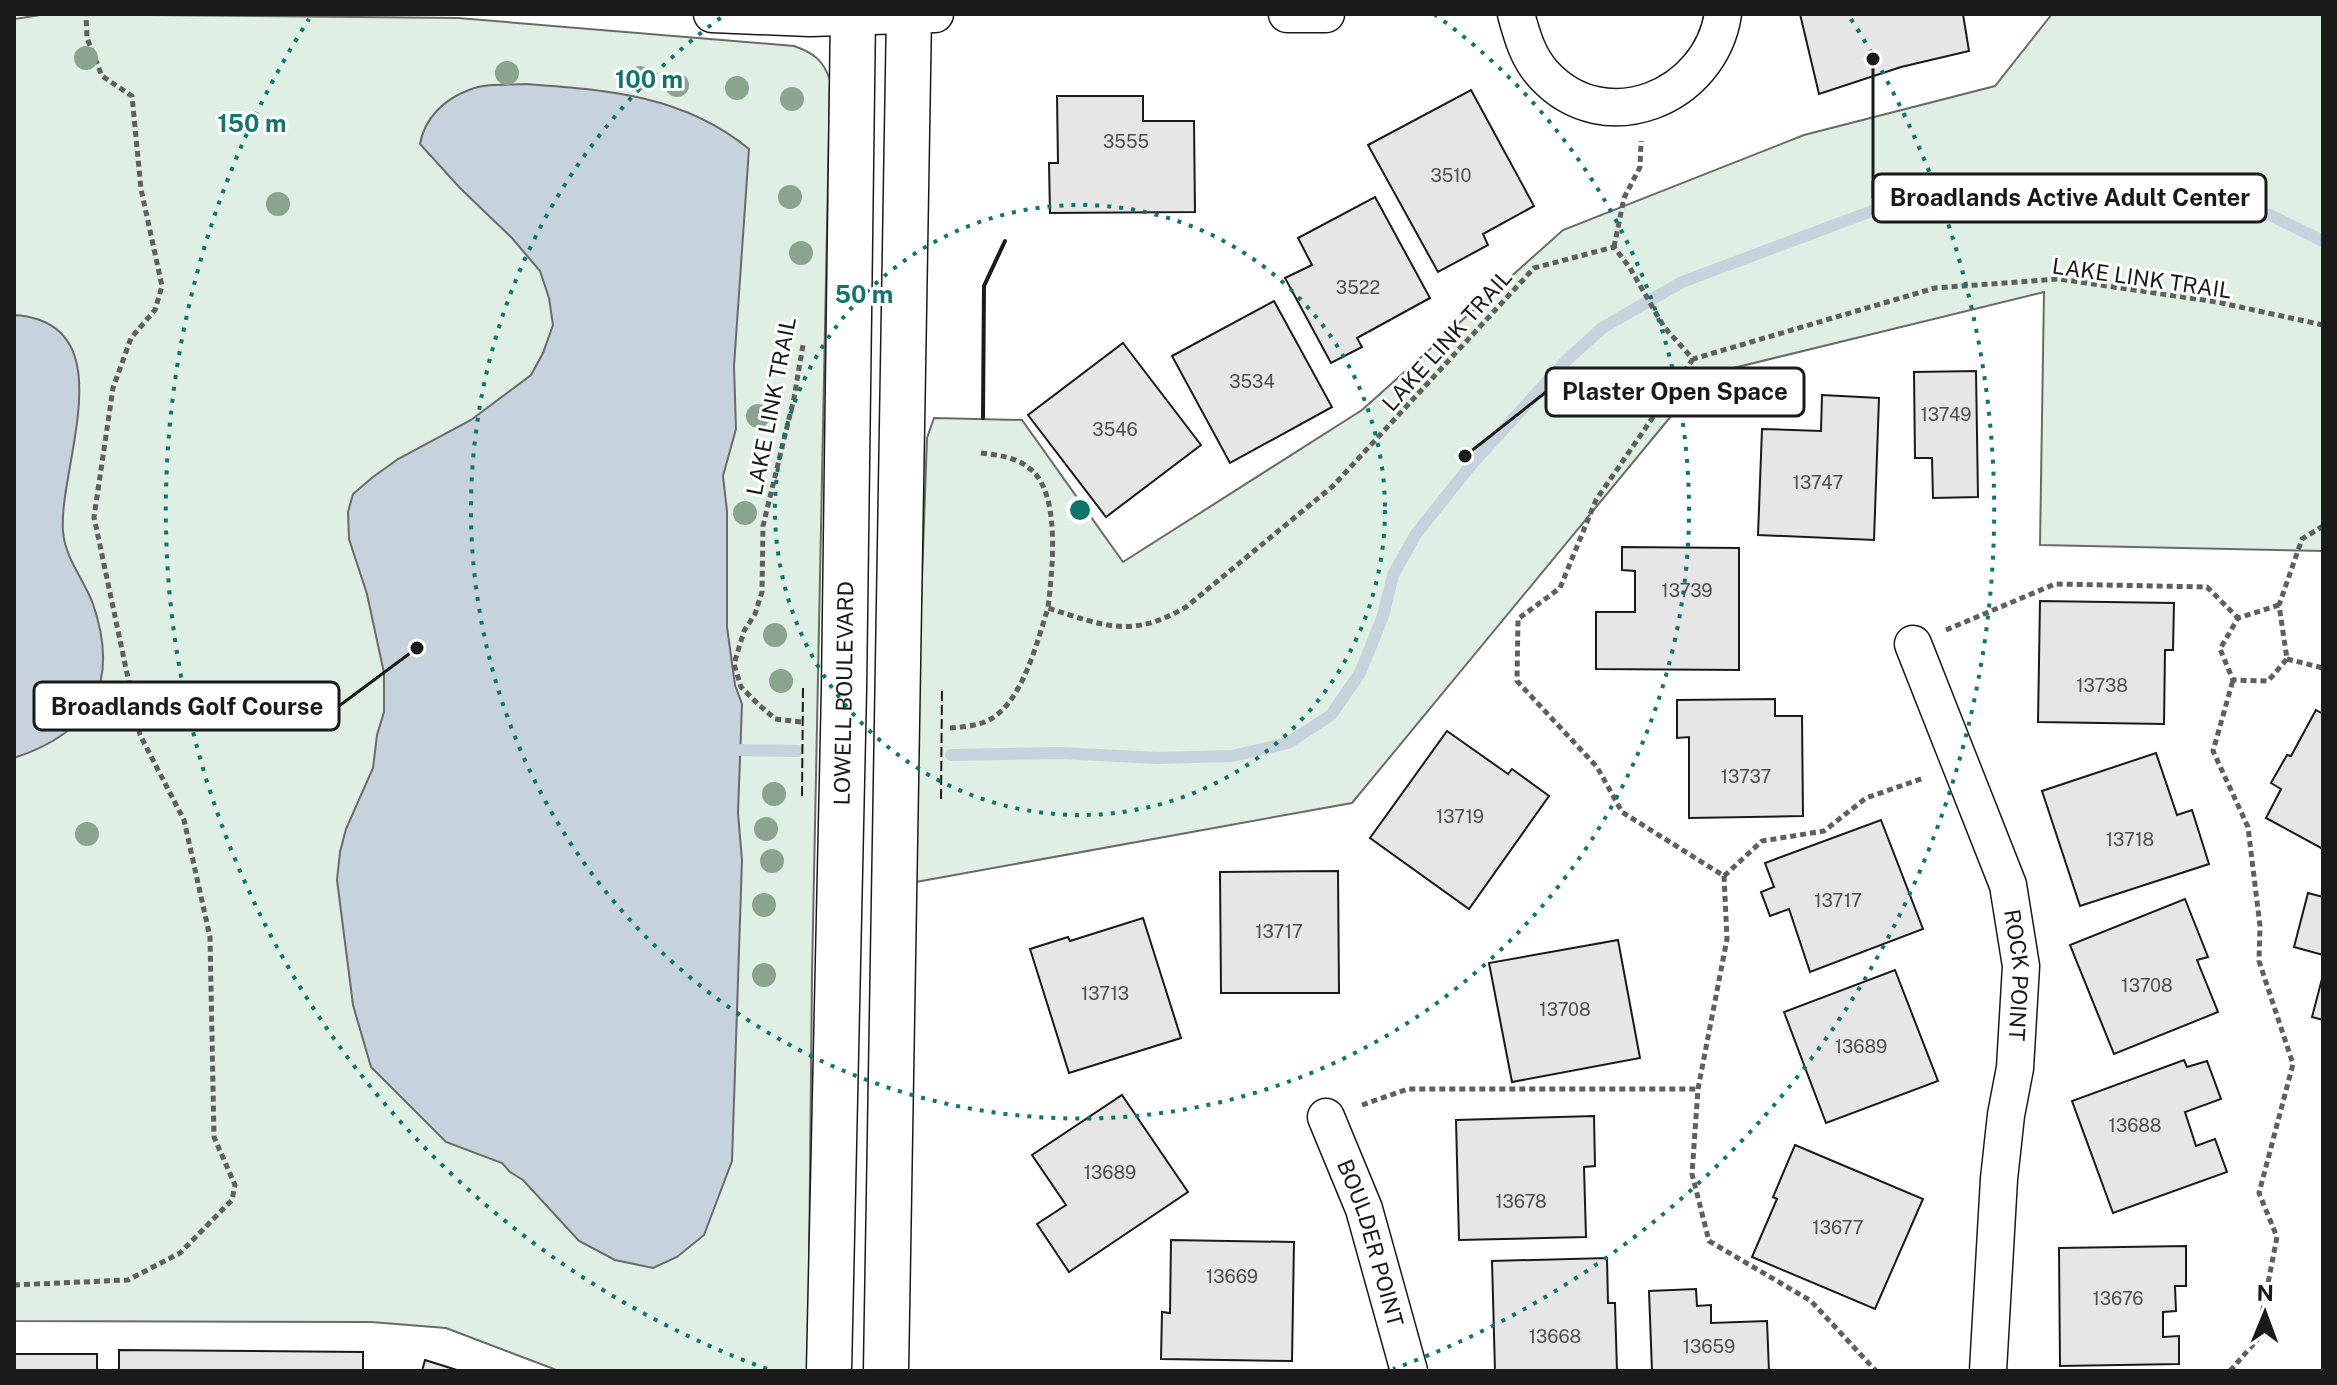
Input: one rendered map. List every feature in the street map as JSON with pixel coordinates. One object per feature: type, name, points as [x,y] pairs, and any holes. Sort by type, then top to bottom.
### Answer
[{"type":"main road","points":[[886,1371],[918,14]]},
{"type":"main road","name":"LOWELL BOULEVARD","points":[[829,1371],[844,689],[853,15]]},
{"type":"street","points":[[712,14],[810,18],[918,14]]},
{"type":"street","points":[[1287,14],[1326,14]]},
{"type":"street","points":[[1516,14],[1525,46],[1545,76],[1573,97],[1607,107],[1642,105],[1672,93],[1697,73],[1714,47],[1723,14]]},
{"type":"street","name":"ROCK POINT","points":[[1913,644],[2008,885],[2021,966],[2015,1068],[1999,1179],[1988,1371]]},
{"type":"street","name":"BOULDER POINT","points":[[1326,1117],[1364,1209],[1409,1371]]},
{"type":"path","points":[[14,1285],[128,1280],[180,1253],[232,1200],[235,1185],[214,1137],[210,937],[184,820],[140,735],[94,517],[113,388],[131,338],[155,310],[162,286],[141,189],[132,96],[102,76],[87,38],[86,14]]},
{"type":"path","points":[[1642,105],[1640,167],[1624,198],[1614,247],[1630,268],[1664,327],[1693,359],[1596,500],[1560,588],[1518,619],[1517,681],[1597,767],[1622,812],[1724,876]]},
{"type":"path","name":"LAKE LINK TRAIL","points":[[1048,608],[1122,628],[1146,626],[1186,607],[1333,486],[1534,268],[1614,247]]},
{"type":"path","name":"LAKE LINK TRAIL","points":[[1693,359],[1935,288],[2059,279],[2217,302],[2323,325]]},
{"type":"path","name":"LAKE LINK TRAIL","points":[[802,722],[775,719],[741,687],[734,664],[744,631],[755,614],[762,592],[763,526],[794,398],[804,339]]},
{"type":"path","points":[[950,728],[985,722],[1000,714],[1011,700],[1029,664],[1048,608],[1053,558],[1049,508],[1042,484],[1030,468],[1007,457],[981,453]]},
{"type":"path","points":[[2233,680],[2268,681],[2287,659],[2279,605],[2302,539],[2323,526]]},
{"type":"path","points":[[1913,644],[2055,584],[2207,587],[2238,618]]},
{"type":"path","points":[[2230,1371],[2257,1340],[2277,1237],[2259,1193],[2293,1064],[2259,961],[2260,926],[2248,827],[2213,751],[2233,680],[2220,649],[2238,618],[2279,605]]},
{"type":"path","points":[[2287,659],[2323,668]]},
{"type":"path","points":[[1724,876],[1762,841],[1824,831],[1866,798],[1961,766]]},
{"type":"path","points":[[1724,876],[1727,939],[1698,1089],[1692,1174],[1709,1241],[1811,1301],[1876,1371]]},
{"type":"path","points":[[1326,1117],[1408,1089],[1698,1089]]},
{"type":"green space","points":[[47,14],[458,18],[794,46],[812,55],[824,67],[830,80],[812,975],[808,1371],[559,1371],[446,1328],[371,1322],[14,1321],[14,19]]},
{"type":"green space","points":[[2052,14],[2323,14],[2323,551],[2040,545],[2044,292],[1705,375],[1352,803],[916,882],[918,689],[927,438],[934,418],[1022,420],[1123,562],[1362,410],[1563,230],[1804,135],[1995,86]]},
{"type":"shaded area","points":[[526,84],[615,93],[671,106],[724,131],[749,149],[734,366],[736,429],[723,476],[727,511],[727,627],[735,685],[742,704],[738,813],[742,860],[732,1161],[704,1235],[677,1257],[653,1268],[615,1260],[579,1241],[523,1180],[502,1163],[446,1142],[371,1067],[353,1005],[337,880],[346,829],[373,768],[377,735],[384,712],[384,673],[367,594],[349,539],[348,512],[353,494],[398,459],[471,420],[531,375],[553,325],[549,298],[540,271],[420,144],[422,135],[437,111],[460,94],[482,86]]},
{"type":"shaded area","points":[[14,315],[48,324],[69,343],[78,370],[79,402],[63,531],[71,560],[93,604],[101,632],[103,658],[101,681],[81,719],[41,747],[14,758]]},
{"type":"building","points":[[1800,14],[1963,14],[1969,51],[1901,67],[1819,94]]},
{"type":"building","points":[[1471,90],[1534,206],[1483,234],[1488,245],[1438,272],[1368,145]]},
{"type":"building","points":[[1057,96],[1143,96],[1143,121],[1194,121],[1195,212],[1050,213],[1049,163],[1058,163]]},
{"type":"building","points":[[1375,197],[1430,298],[1357,338],[1362,347],[1331,363],[1285,278],[1312,265],[1298,238]]},
{"type":"building","points":[[1274,301],[1332,407],[1230,463],[1172,356]]},
{"type":"building","points":[[1123,343],[1201,445],[1106,517],[1028,415]]},
{"type":"building","points":[[1976,371],[1978,497],[1933,498],[1932,458],[1915,458],[1914,372]]},
{"type":"building","points":[[1822,395],[1879,398],[1874,540],[1758,535],[1762,429],[1821,431]]},
{"type":"building","points":[[1622,547],[1739,548],[1739,670],[1596,669],[1596,612],[1635,612],[1635,571],[1622,570]]},
{"type":"building","points":[[2040,601],[2174,603],[2173,650],[2165,650],[2164,724],[2038,722]]},
{"type":"building","points":[[1775,699],[1775,716],[1802,716],[1803,816],[1689,818],[1689,737],[1677,738],[1677,700]]},
{"type":"building","points":[[2316,710],[2323,714],[2323,849],[2266,818],[2281,789],[2271,783],[2287,755],[2291,756]]},
{"type":"building","points":[[1447,731],[1508,774],[1512,769],[1549,796],[1469,909],[1370,838]]},
{"type":"building","points":[[2156,753],[2177,815],[2192,810],[2209,864],[2080,906],[2042,791]]},
{"type":"building","points":[[1881,820],[1923,929],[1810,972],[1789,909],[1770,916],[1761,892],[1774,887],[1765,863]]},
{"type":"building","points":[[1338,871],[1339,993],[1221,993],[1220,872]]},
{"type":"building","points":[[2308,893],[2323,897],[2323,955],[2294,947]]},
{"type":"building","points":[[2185,899],[2208,957],[2197,960],[2218,1012],[2114,1054],[2070,945]]},
{"type":"building","points":[[1143,918],[1181,1038],[1069,1073],[1030,949],[1068,937],[1070,941]]},
{"type":"building","points":[[1618,940],[1640,1058],[1512,1082],[1489,963]]},
{"type":"building","points":[[1895,970],[1938,1081],[1826,1123],[1784,1012]]},
{"type":"building","points":[[2323,975],[2323,1020],[2312,1017]]},
{"type":"building","points":[[2184,1060],[2187,1067],[2207,1061],[2221,1099],[2185,1112],[2196,1146],[2215,1139],[2227,1172],[2113,1213],[2072,1101]]},
{"type":"building","points":[[1122,1095],[1188,1192],[1069,1272],[1037,1224],[1066,1205],[1032,1155]]},
{"type":"building","points":[[1594,1116],[1595,1166],[1584,1167],[1586,1237],[1459,1240],[1456,1120]]},
{"type":"building","points":[[1795,1145],[1923,1199],[1875,1309],[1752,1257],[1777,1199],[1773,1197]]},
{"type":"building","points":[[1171,1240],[1294,1242],[1292,1361],[1161,1359],[1162,1312],[1170,1313]]},
{"type":"building","points":[[2186,1246],[2186,1286],[2175,1286],[2176,1311],[2163,1312],[2163,1337],[2179,1336],[2179,1364],[2060,1366],[2059,1248]]},
{"type":"building","points":[[1607,1258],[1608,1303],[1615,1303],[1617,1371],[1495,1371],[1492,1261]]},
{"type":"building","points":[[1696,1289],[1697,1306],[1711,1305],[1711,1323],[1767,1321],[1769,1371],[1652,1371],[1649,1291]]},
{"type":"building","points":[[119,1350],[363,1352],[363,1371],[119,1371]]},
{"type":"building","points":[[14,1354],[97,1354],[97,1371],[14,1371]]},
{"type":"building","points":[[425,1360],[460,1371],[422,1371]]},
{"type":"waterway","points":[[951,755],[1232,756],[1288,743],[1331,715],[1360,673],[1383,616],[1393,575],[1416,534],[1471,465],[1566,361],[1602,328],[1682,282],[1872,211],[1961,206],[2122,214],[2178,208],[2270,215],[2323,241]]},
{"type":"waterway","points":[[741,750],[797,751]]},
{"type":"fence","points":[[802,796],[803,687]]},
{"type":"fence","points":[[941,799],[942,690]]},
{"type":"wall","points":[[983,418],[984,286],[1005,241]]},
{"type":"place","name":"Broadlands Active Adult Center","points":[[1873,59]]},
{"type":"place","name":"Plaster Open Space","points":[[1465,456]]},
{"type":"place","name":"Broadlands Golf Course","points":[[417,648]]}]
